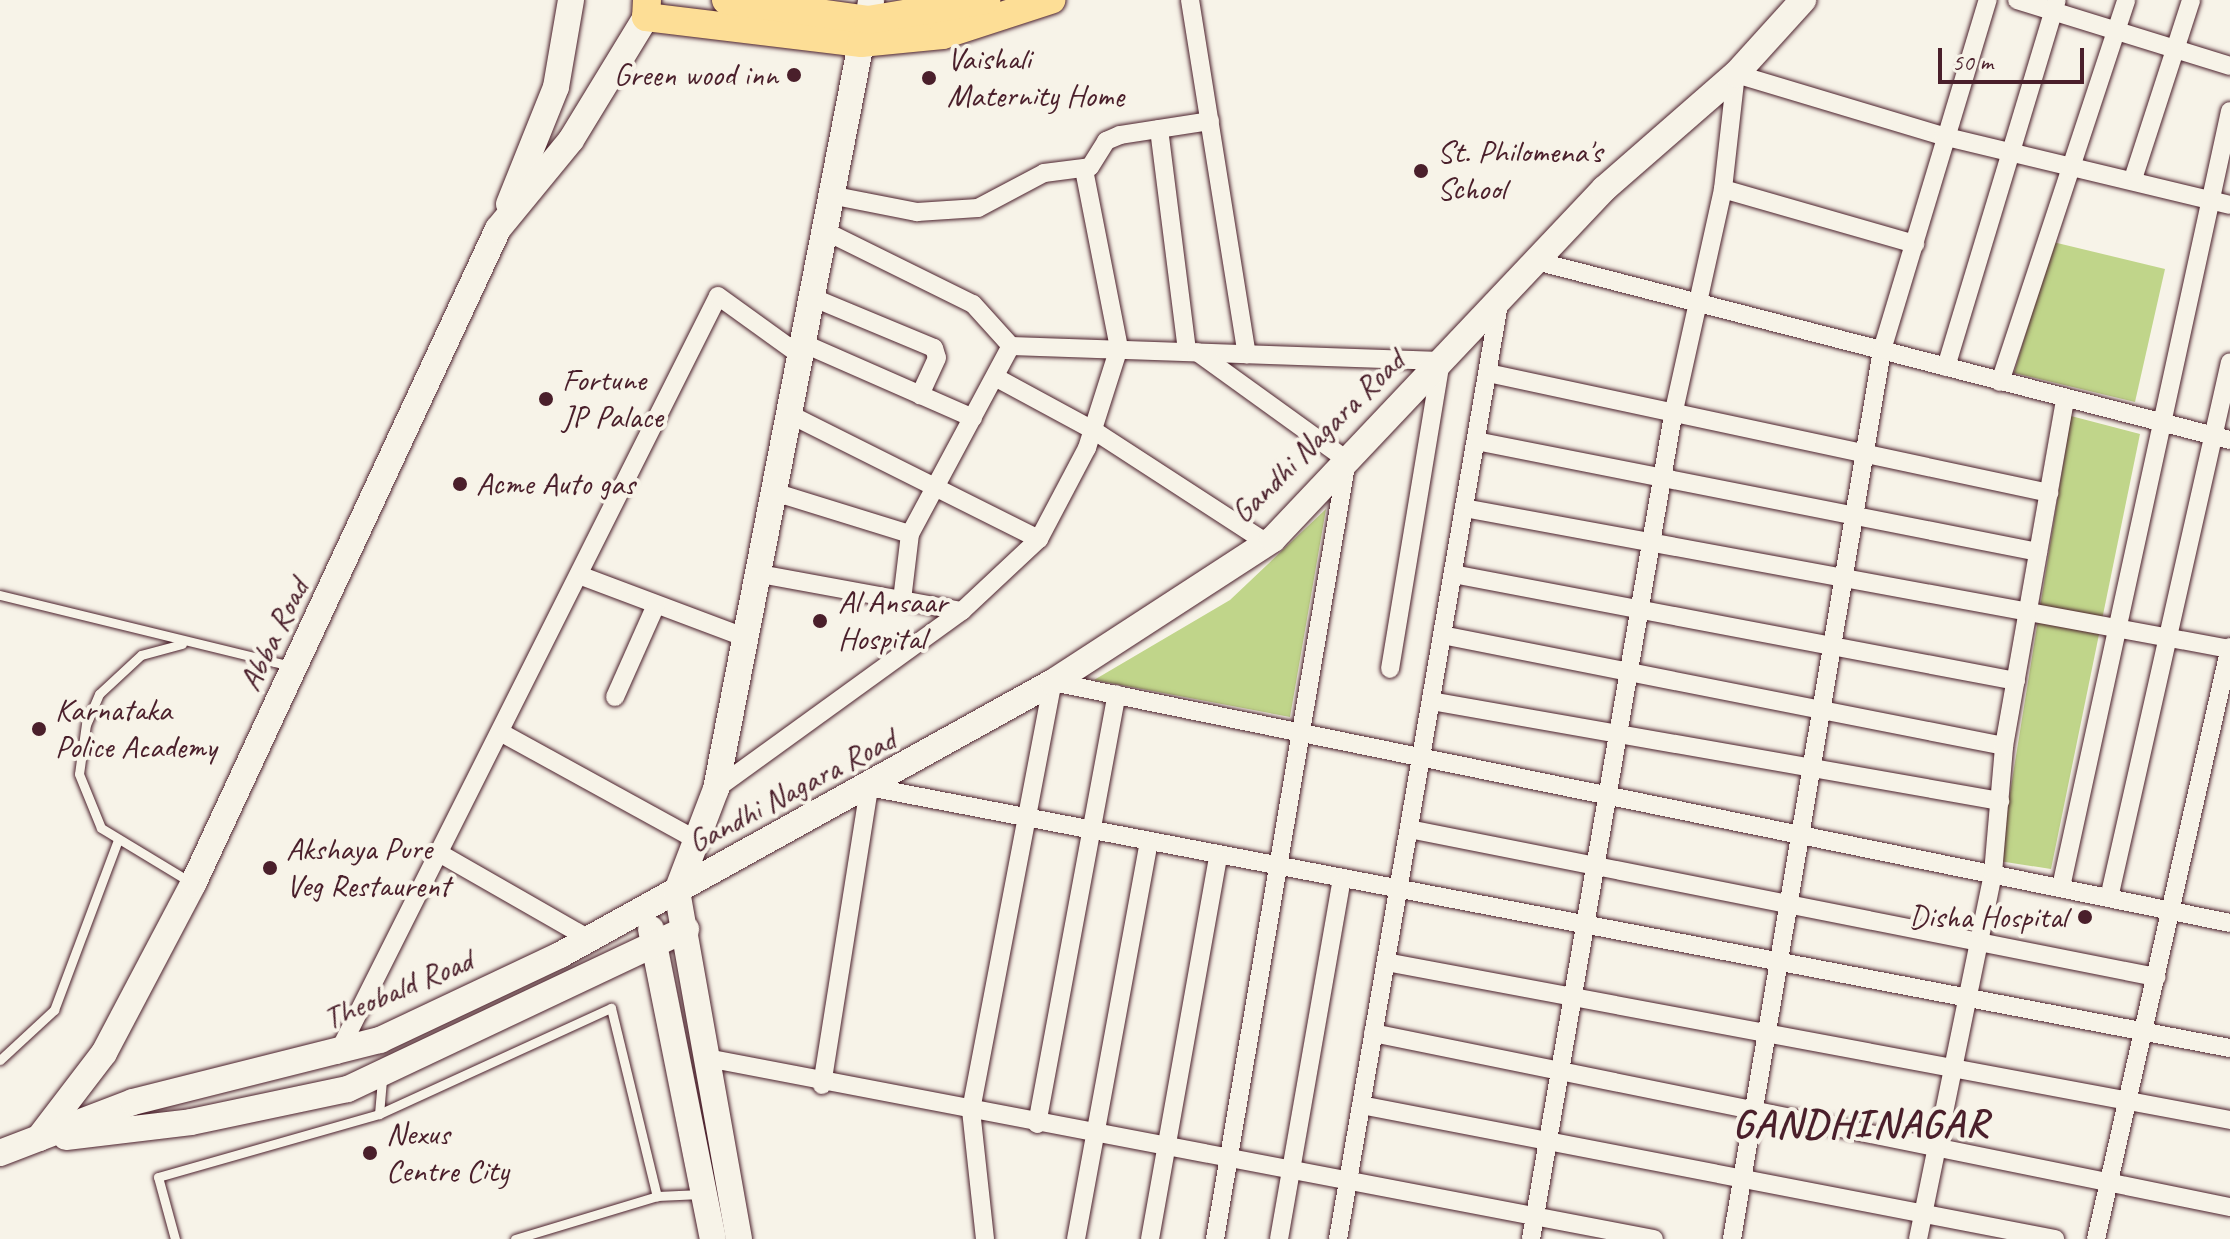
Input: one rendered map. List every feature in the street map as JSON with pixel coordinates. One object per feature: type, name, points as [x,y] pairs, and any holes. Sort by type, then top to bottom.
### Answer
[{"type":"main road","name":"Abba Road","points":[[38,1139],[104,1053],[193,884],[298,667],[498,229],[556,87],[571,0]]},
{"type":"main road","points":[[726,0],[764,3],[867,21],[931,38],[1051,0]]},
{"type":"main road","points":[[647,8],[867,21],[986,0]]},
{"type":"main road","name":"Gandhi Nagara Road","points":[[677,891],[1053,682],[1267,543],[1604,189],[1736,74],[1803,0]]},
{"type":"main road","name":"Abba Road","points":[[498,229],[571,140],[647,8]]},
{"type":"main road","points":[[739,1239],[677,891],[700,842],[716,789],[760,574],[798,347],[867,21]]},
{"type":"main road","name":"Theobald Road","points":[[0,1153],[133,1102],[337,1055],[589,939],[677,891]]},
{"type":"main road","points":[[647,908],[707,1194],[713,1239]]},
{"type":"main road","name":"Theobald Road","points":[[38,1139],[191,1122],[382,1077],[653,942],[686,929]]},
{"type":"street","points":[[1190,0],[1247,354]]},
{"type":"street","points":[[1732,1239],[1882,350],[1915,244],[1943,136],[1988,0]]},
{"type":"street","points":[[2017,0],[2055,6],[2115,33],[2230,66]]},
{"type":"street","points":[[2000,382],[2126,0]]},
{"type":"street","points":[[2133,179],[2191,0]]},
{"type":"street","points":[[1946,367],[2055,6]]},
{"type":"street","points":[[1531,1239],[1563,1071],[1608,800],[1633,678],[1673,415],[1723,189],[1736,74],[1943,136],[2133,179],[2230,205]]},
{"type":"street","points":[[2061,887],[2157,423],[2230,111]]},
{"type":"street","points":[[716,789],[962,611],[1039,539],[1093,430],[1119,348],[1084,170],[1106,141],[1210,121]]},
{"type":"street","points":[[1159,129],[1192,352],[1347,460],[1215,1239]]},
{"type":"street","points":[[830,195],[886,208],[955,212],[1010,196],[1044,173],[1084,170]]},
{"type":"street","points":[[1723,189],[1915,244]]},
{"type":"street","points":[[823,230],[973,304],[1011,346],[1441,361],[1390,669]]},
{"type":"street","points":[[1536,261],[1696,305],[2221,438]]},
{"type":"street","points":[[337,1055],[718,296],[798,347],[973,418]]},
{"type":"street","points":[[809,296],[934,348],[937,358],[920,395]]},
{"type":"street","points":[[1338,1239],[1500,298]]},
{"type":"street","points":[[902,600],[910,534],[1011,346]]},
{"type":"street","points":[[2109,898],[2166,637],[2221,438],[2230,362]]},
{"type":"street","points":[[1488,373],[1864,459],[2049,493]]},
{"type":"street","points":[[995,377],[1093,430],[1267,543]]},
{"type":"street","points":[[1918,1239],[1935,1143],[1993,873],[2004,746],[2065,400]]},
{"type":"street","points":[[787,413],[1039,539]]},
{"type":"street","points":[[1476,441],[1854,519],[2038,552]]},
{"type":"street","points":[[774,492],[910,534]]},
{"type":"street","points":[[1464,508],[1654,539],[1843,579],[2230,648],[2175,912],[2140,1034],[2096,1239]]},
{"type":"street","points":[[760,574],[962,611]]},
{"type":"street","points":[[1453,574],[2016,681]]},
{"type":"street","points":[[579,575],[747,638]]},
{"type":"street","points":[[615,697],[656,605]]},
{"type":"street","points":[[1442,635],[1633,678],[2004,746]]},
{"type":"street","points":[[985,1239],[971,1110],[1053,682],[1608,800],[1993,873],[2230,923]]},
{"type":"street","points":[[1037,1124],[1117,694]]},
{"type":"street","points":[[1431,701],[1812,771],[2000,801]]},
{"type":"street","points":[[500,732],[700,842]]},
{"type":"street","points":[[822,1085],[869,787],[1091,829],[1277,871],[2140,1034],[2230,1048]]},
{"type":"street","points":[[1409,829],[1598,863],[2156,977]]},
{"type":"street","points":[[1076,1239],[1149,842]]},
{"type":"street","points":[[439,853],[589,939]]},
{"type":"street","points":[[1150,1239],[1218,857]]},
{"type":"street","points":[[1279,1239],[1341,883]]},
{"type":"street","points":[[1386,962],[2230,1120]]},
{"type":"street","points":[[1373,1033],[1935,1143],[2230,1207]]},
{"type":"street","points":[[707,1058],[822,1085],[971,1110],[1654,1239]]},
{"type":"street","points":[[1361,1105],[2055,1239]]},
{"type":"lane","points":[[0,595],[182,644],[298,667]]},
{"type":"lane","points":[[182,644],[154,649],[123,669],[86,724],[82,787],[117,842],[193,884]]},
{"type":"lane","points":[[0,1060],[54,1010],[117,842]]},
{"type":"lane","points":[[175,1239],[158,1177],[379,1114],[611,1008],[657,1196]]},
{"type":"lane","points":[[379,1114],[382,1077]]},
{"type":"lane","points":[[515,1239],[657,1196],[707,1194]]},
{"type":"green space","points":[[2053,242],[2165,269],[2135,402],[2014,373]]},
{"type":"green space","points":[[2071,416],[2140,434],[2051,869],[1999,861]]},
{"type":"green space","points":[[1326,509],[1290,717],[1094,680],[1230,600]]},
{"type":"place","name":"Green wood inn","points":[[794,75]]},
{"type":"place","name":"Vaishali Maternity Home","points":[[929,78]]},
{"type":"place","name":"St. Philomena's School","points":[[1421,171]]},
{"type":"place","name":"Fortune JP Palace","points":[[546,399]]},
{"type":"place","name":"Acme Auto gas","points":[[460,484]]},
{"type":"place","name":"Al Ansaar Hospital","points":[[820,621]]},
{"type":"place","name":"Karnataka Police Academy","points":[[39,729]]},
{"type":"place","name":"Akshaya Pure Veg Restaurent","points":[[270,868]]},
{"type":"place","name":"Disha Hospital","points":[[2085,917]]},
{"type":"place","name":"Nexus Centre City","points":[[370,1153]]},
{"type":"district","name":"GANDHINAGAR","points":[[1861,1123]]}]
